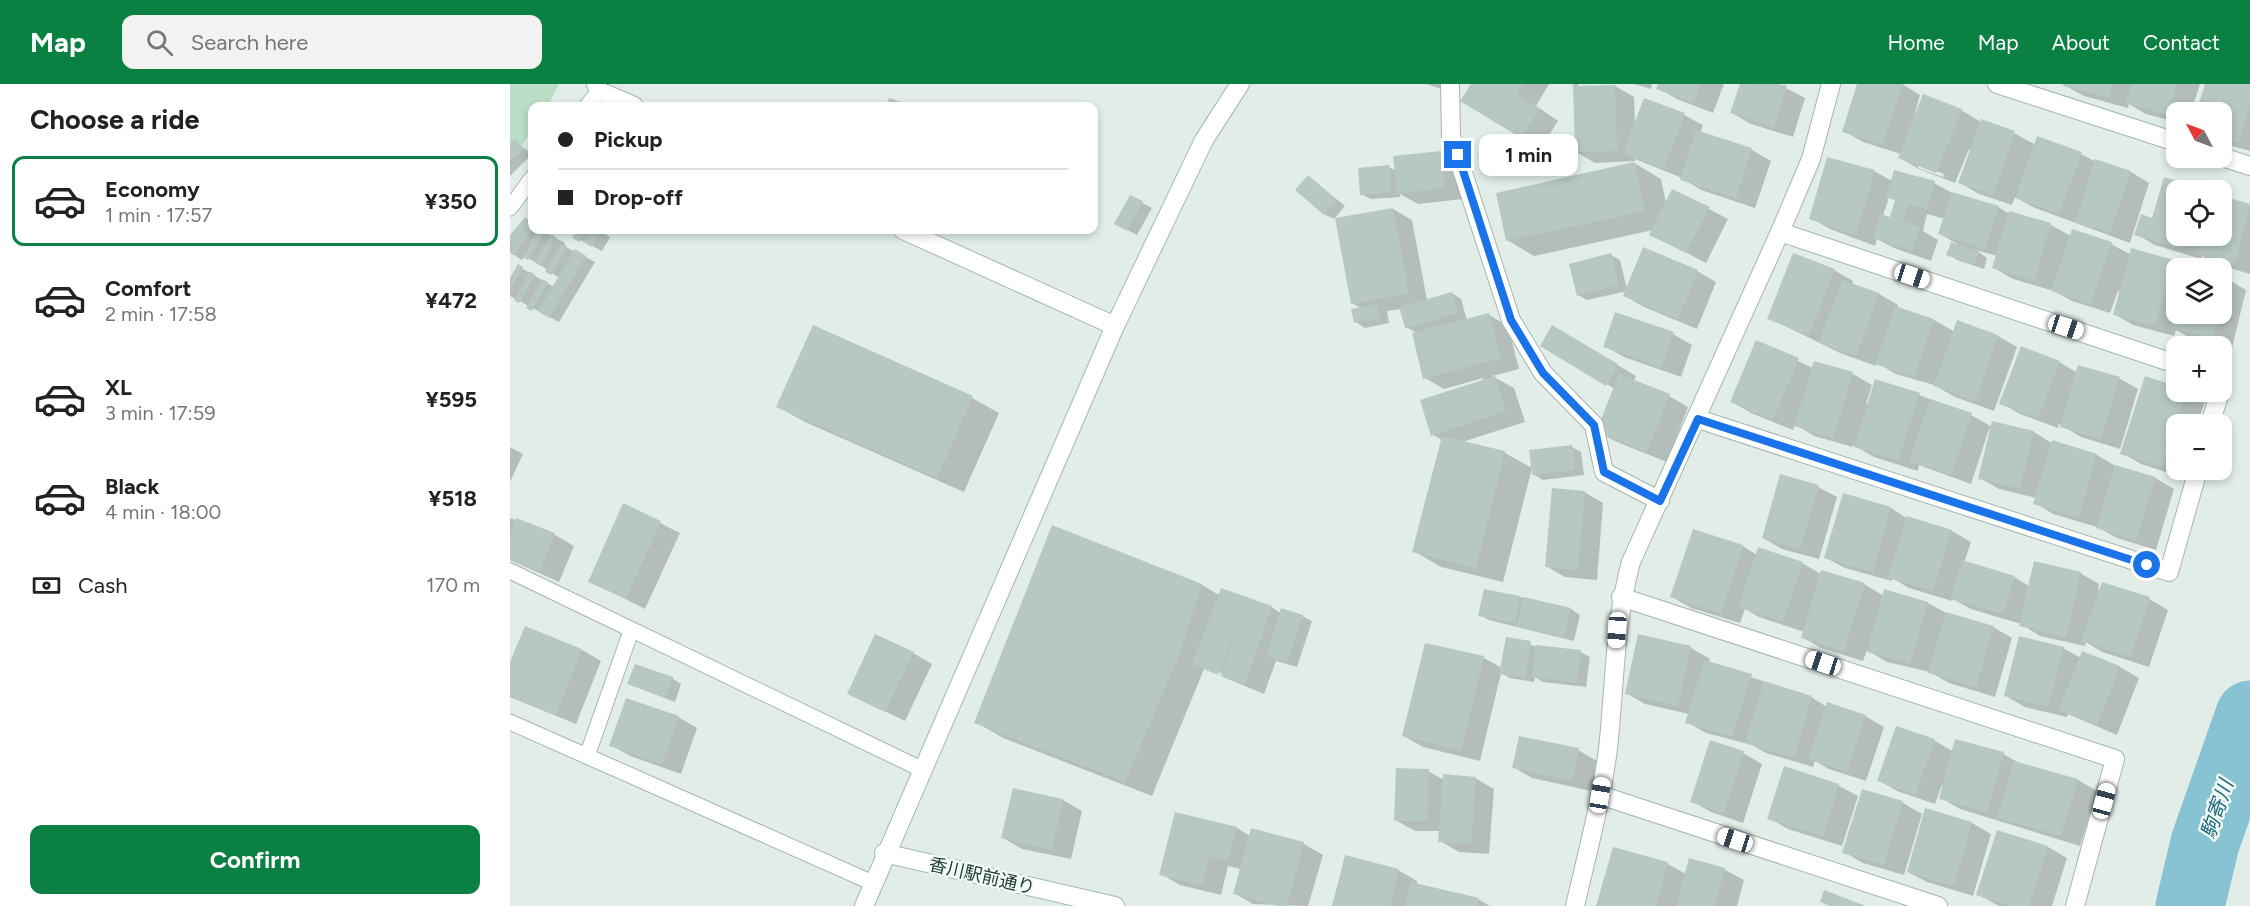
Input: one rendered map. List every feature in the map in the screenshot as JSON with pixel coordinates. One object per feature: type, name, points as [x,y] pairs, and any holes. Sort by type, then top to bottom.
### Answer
[{"type":"street","points":[[864,906],[884,854],[1115,326],[1204,140],[1240,84]]},
{"type":"street","points":[[1450,84],[1451,136],[1511,320],[1543,373],[1594,425],[1604,472],[1660,501]]},
{"type":"street","points":[[1575,906],[1608,748],[1621,597],[1631,562],[1698,419],[1811,159],[1832,84]]},
{"type":"street","points":[[1997,84],[2166,139]]},
{"type":"street","points":[[597,87],[626,102]]},
{"type":"street","points":[[2232,160],[2250,166]]},
{"type":"street","points":[[1780,232],[2166,361]]},
{"type":"street","points":[[912,234],[1115,326]]},
{"type":"street","points":[[1698,419],[2169,572],[2195,480]]},
{"type":"street","points":[[1621,597],[2115,759],[2075,906]]},
{"type":"street","points":[[1600,795],[1938,906]]},
{"type":"street","name":"香川駅前通り","points":[[884,854],[1115,906]]},
{"type":"lane","points":[[589,102],[597,87]]},
{"type":"lane","points":[[510,208],[528,183]]},
{"type":"lane","points":[[510,570],[631,631],[921,769]]},
{"type":"lane","points":[[586,756],[631,631]]},
{"type":"lane","points":[[510,722],[873,883]]},
{"type":"green space","points":[[510,84],[559,84],[550,102],[528,102],[528,136],[510,164]]},
{"type":"building","points":[[1471,84],[1523,84],[1517,94],[1540,109],[1521,138],[1460,101]]},
{"type":"building","points":[[1658,84],[1701,84],[1694,103],[1656,89]]},
{"type":"building","points":[[1740,84],[1787,85],[1774,127],[1730,113]]},
{"type":"building","points":[[1857,84],[1902,84],[1883,145],[1842,132]]},
{"type":"building","points":[[2064,84],[2113,84],[2109,98],[2063,86]]},
{"type":"building","points":[[2131,84],[2177,84],[2172,102],[2166,102],[2166,114],[2126,103]]},
{"type":"building","points":[[2205,84],[2250,84],[2250,105],[2239,143],[2232,141],[2232,102],[2199,102]]},
{"type":"building","points":[[1615,85],[1617,151],[1575,152],[1573,86]]},
{"type":"building","points":[[1923,94],[1962,109],[1936,173],[1898,158]]},
{"type":"building","points":[[889,98],[902,102],[888,102]]},
{"type":"building","points":[[1644,98],[1685,113],[1664,169],[1623,153]]},
{"type":"building","points":[[1981,119],[2015,131],[1993,195],[1958,183]]},
{"type":"building","points":[[1696,130],[1752,148],[1736,198],[1680,180]]},
{"type":"building","points":[[2037,136],[2082,152],[2059,214],[2015,198]]},
{"type":"building","points":[[514,139],[524,148],[510,162],[510,143]]},
{"type":"building","points":[[1441,151],[1445,188],[1397,194],[1393,156]]},
{"type":"building","points":[[1827,157],[1875,170],[1856,236],[1809,219]]},
{"type":"building","points":[[2095,159],[2131,171],[2110,233],[2075,222]]},
{"type":"building","points":[[1634,162],[1645,211],[1506,241],[1496,193]]},
{"type":"building","points":[[1389,165],[1391,192],[1360,195],[1358,168]]},
{"type":"building","points":[[1894,170],[1935,181],[1927,210],[1908,204],[1903,221],[1920,227],[1912,251],[1873,238],[1881,214],[1890,217],[1895,200],[1886,197]]},
{"type":"building","points":[[1308,175],[1337,200],[1324,215],[1295,190]]},
{"type":"building","points":[[2164,177],[2174,180],[2166,180],[2166,245],[2134,235],[2141,214],[2152,218]]},
{"type":"building","points":[[1672,189],[1710,207],[1686,253],[1649,235]]},
{"type":"building","points":[[1952,192],[1999,206],[1985,249],[1938,234]]},
{"type":"building","points":[[1130,195],[1143,201],[1127,231],[1114,224]]},
{"type":"building","points":[[2232,199],[2250,204],[2235,265],[2232,264],[2232,258],[2210,258],[2196,254],[2198,246],[2232,246]]},
{"type":"building","points":[[1393,208],[1409,293],[1351,304],[1335,218]]},
{"type":"building","points":[[2009,211],[2051,223],[2034,281],[1992,268]]},
{"type":"building","points":[[525,217],[528,220],[529,234],[512,256],[510,235]]},
{"type":"building","points":[[2072,229],[2112,242],[2091,304],[2051,291]]},
{"type":"building","points":[[536,234],[543,234],[528,260],[523,257]]},
{"type":"building","points":[[551,234],[556,237],[541,266],[535,263]]},
{"type":"building","points":[[574,234],[585,234],[580,242],[572,238]]},
{"type":"building","points":[[588,234],[600,234],[592,247],[583,242]]},
{"type":"building","points":[[1951,242],[1979,251],[1974,265],[1946,255]]},
{"type":"building","points":[[562,243],[567,246],[551,275],[545,272]]},
{"type":"building","points":[[1643,247],[1698,270],[1678,319],[1623,296]]},
{"type":"building","points":[[2131,248],[2167,258],[2166,288],[2155,326],[2113,315]]},
{"type":"building","points":[[575,249],[586,256],[549,318],[538,311]]},
{"type":"building","points":[[1611,253],[1619,285],[1577,296],[1569,264]]},
{"type":"building","points":[[1793,253],[1835,269],[1809,335],[1767,319]]},
{"type":"building","points":[[518,264],[523,267],[510,291],[510,278]]},
{"type":"building","points":[[530,271],[535,275],[519,303],[514,300]]},
{"type":"building","points":[[542,279],[548,282],[532,311],[526,308]]},
{"type":"building","points":[[1842,280],[1879,293],[1856,356],[1819,343]]},
{"type":"building","points":[[1452,292],[1458,313],[1405,328],[1399,307]]},
{"type":"building","points":[[1377,304],[1380,318],[1354,323],[1351,309]]},
{"type":"building","points":[[1895,306],[1934,319],[1914,377],[1875,364]]},
{"type":"building","points":[[1615,312],[1674,332],[1661,368],[1603,347]]},
{"type":"building","points":[[1489,313],[1501,358],[1423,379],[1412,333]]},
{"type":"building","points":[[1957,320],[1998,335],[1975,401],[1934,386]]},
{"type":"building","points":[[2172,324],[2216,324],[2214,336],[2171,328]]},
{"type":"building","points":[[813,325],[973,396],[937,478],[776,407]]},
{"type":"building","points":[[1552,325],[1618,364],[1606,386],[1540,346]]},
{"type":"building","points":[[1756,340],[1799,358],[1773,420],[1730,402]]},
{"type":"building","points":[[2021,346],[2060,361],[2038,418],[1999,404]]},
{"type":"building","points":[[1814,361],[1853,372],[1833,438],[1794,426]]},
{"type":"building","points":[[2078,365],[2120,377],[2101,439],[2060,427]]},
{"type":"building","points":[[1619,374],[1670,394],[1647,452],[1596,432]]},
{"type":"building","points":[[1495,376],[1506,411],[1431,436],[1420,400]]},
{"type":"building","points":[[2145,376],[2166,383],[2166,402],[2183,402],[2179,414],[2166,414],[2166,454],[2162,467],[2120,454]]},
{"type":"building","points":[[1875,379],[1920,393],[1898,461],[1854,447]]},
{"type":"building","points":[[1930,399],[1972,413],[1952,475],[1909,461]]},
{"type":"building","points":[[1992,421],[2034,431],[2020,489],[1978,479]]},
{"type":"building","points":[[1442,436],[1505,451],[1476,568],[1412,552]]},
{"type":"building","points":[[2052,440],[2097,454],[2078,518],[2033,504]]},
{"type":"building","points":[[1572,445],[1575,470],[1532,475],[1529,450]]},
{"type":"building","points":[[2115,465],[2156,477],[2136,541],[2096,528]]},
{"type":"building","points":[[1780,474],[1819,485],[1800,549],[1762,538]]},
{"type":"building","points":[[1552,488],[1585,491],[1578,570],[1545,567]]},
{"type":"building","points":[[1843,493],[1891,507],[1873,572],[1824,558]]},
{"type":"building","points":[[623,503],[661,521],[626,599],[588,582]]},
{"type":"building","points":[[1907,516],[1952,530],[1933,591],[1888,578]]},
{"type":"building","points":[[516,518],[555,533],[540,572],[510,560],[510,534]]},
{"type":"building","points":[[1052,525],[1202,584],[1177,660],[1125,782],[974,723]]},
{"type":"building","points":[[1693,529],[1743,545],[1721,614],[1670,597]]},
{"type":"building","points":[[1758,547],[1803,562],[1783,622],[1738,607]]},
{"type":"building","points":[[1962,560],[2015,576],[2003,614],[1951,599]]},
{"type":"building","points":[[2034,561],[2081,572],[2066,637],[2019,626]]},
{"type":"building","points":[[1821,570],[1865,583],[1844,651],[1801,638]]},
{"type":"building","points":[[2102,582],[2150,597],[2130,657],[2081,641]]},
{"type":"building","points":[[1221,588],[1272,606],[1245,685],[1221,676],[1236,631],[1219,674],[1192,664]]},
{"type":"building","points":[[1484,589],[1520,596],[1515,623],[1478,616]]},
{"type":"building","points":[[1884,589],[1928,602],[1910,664],[1867,652]]},
{"type":"building","points":[[1524,597],[1571,608],[1564,637],[1517,626]]},
{"type":"building","points":[[1281,608],[1303,615],[1287,663],[1266,656]]},
{"type":"building","points":[[1946,612],[1994,626],[1976,687],[1928,673]]},
{"type":"building","points":[[525,626],[582,649],[556,715],[510,696],[510,662]]},
{"type":"building","points":[[875,634],[914,652],[885,712],[847,694]]},
{"type":"building","points":[[1638,634],[1691,646],[1678,706],[1625,694]]},
{"type":"building","points":[[2019,636],[2064,647],[2048,707],[2004,696]]},
{"type":"building","points":[[1506,637],[1531,641],[1525,678],[1499,674]]},
{"type":"building","points":[[1425,643],[1484,656],[1461,751],[1402,736]]},
{"type":"building","points":[[1536,645],[1581,650],[1577,683],[1532,677]]},
{"type":"building","points":[[2082,651],[2120,666],[2097,725],[2059,710]]},
{"type":"building","points":[[1704,660],[1752,674],[1732,737],[1685,723]]},
{"type":"building","points":[[635,664],[673,677],[665,698],[627,684]]},
{"type":"building","points":[[1764,681],[1812,696],[1794,758],[1745,743]]},
{"type":"building","points":[[626,698],[679,716],[662,764],[609,746]]},
{"type":"building","points":[[1827,702],[1866,715],[1847,772],[1808,759]]},
{"type":"building","points":[[1896,726],[1935,739],[1915,795],[1877,781]]},
{"type":"building","points":[[1519,736],[1579,748],[1572,781],[1512,768]]},
{"type":"building","points":[[1955,739],[2004,752],[1987,812],[1939,799]]},
{"type":"building","points":[[1710,740],[1744,751],[1724,813],[1690,802]]},
{"type":"building","points":[[2014,761],[2078,779],[2061,836],[1997,818]]},
{"type":"building","points":[[1784,766],[1839,784],[1823,836],[1767,819]]},
{"type":"building","points":[[1396,768],[1429,769],[1427,821],[1394,821]]},
{"type":"building","points":[[1443,774],[1476,777],[1471,844],[1438,842]]},
{"type":"building","points":[[1013,788],[1063,799],[1052,850],[1001,838]]},
{"type":"building","points":[[1862,789],[1903,801],[1884,865],[1842,853]]},
{"type":"building","points":[[1925,808],[1972,822],[1954,886],[1907,872]]},
{"type":"building","points":[[1175,812],[1237,827],[1228,861],[1209,856],[1202,885],[1159,875]]},
{"type":"building","points":[[1251,828],[1304,842],[1287,906],[1277,906],[1233,894]]},
{"type":"building","points":[[1997,830],[2048,846],[2029,906],[2010,906],[1976,895]]},
{"type":"building","points":[[1613,847],[1668,862],[1656,906],[1596,906]]},
{"type":"building","points":[[1345,855],[1399,869],[1390,906],[1332,906]]},
{"type":"building","points":[[1689,858],[1725,868],[1715,906],[1676,906]]},
{"type":"building","points":[[1411,882],[1479,898],[1477,906],[1405,906]]},
{"type":"building","points":[[1824,890],[1866,906],[1830,906],[1820,902]]},
{"type":"waterway","name":"駒寄川","points":[[2190,906],[2205,843],[2250,715]]},
{"type":"route","points":[[1458,155],[1511,320],[1543,373],[1594,425],[1604,472],[1660,501],[1698,419],[2147,565]]}]
